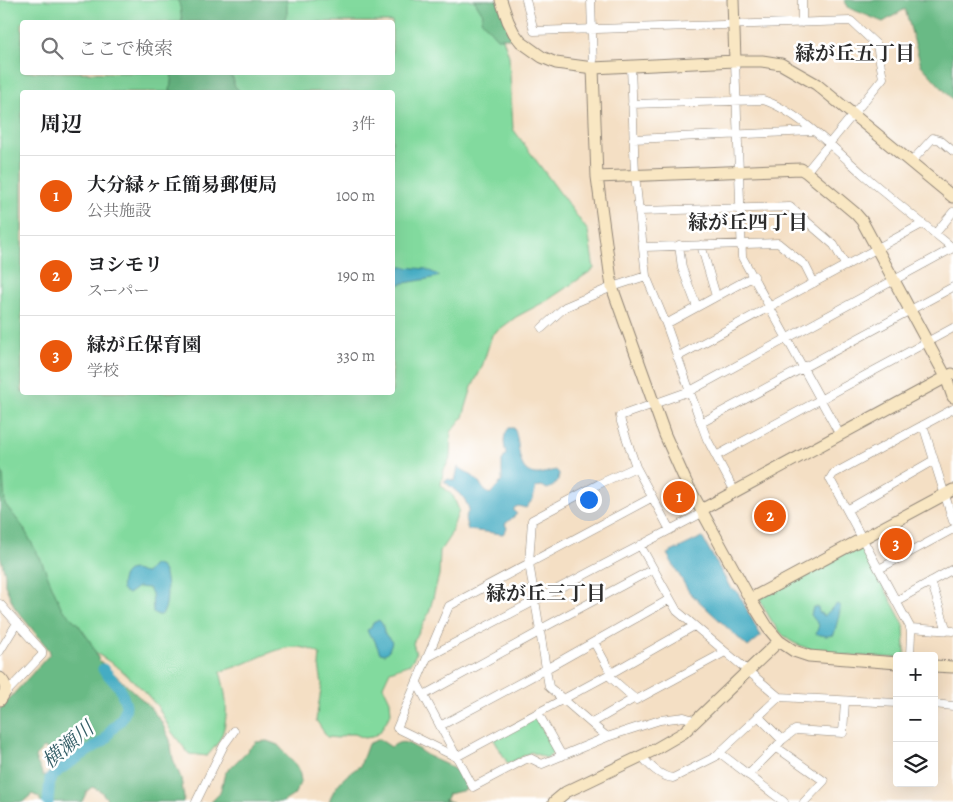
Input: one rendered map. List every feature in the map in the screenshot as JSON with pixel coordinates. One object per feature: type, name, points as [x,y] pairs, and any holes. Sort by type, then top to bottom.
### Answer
[{"type":"street","points":[[501,0],[508,21],[521,42],[531,50],[556,63],[593,68],[736,61],[762,61],[781,64],[816,84],[953,197]]},
{"type":"street","points":[[526,0],[534,30],[592,30],[851,21],[877,45],[883,78],[806,172]]},
{"type":"street","points":[[591,0],[597,176],[612,287],[672,452],[750,599],[768,628],[779,641],[794,651],[809,656],[893,663]]},
{"type":"street","points":[[733,0],[742,257],[840,435]]},
{"type":"street","points":[[802,0],[802,23]]},
{"type":"street","points":[[631,66],[635,174],[646,276],[666,324],[701,424],[735,492]]},
{"type":"street","points":[[632,104],[763,100],[773,103],[790,113],[813,131],[953,248],[690,391],[620,416],[636,467],[670,530]]},
{"type":"street","points":[[634,139],[813,131]]},
{"type":"street","points":[[911,162],[933,138],[940,140],[953,151]]},
{"type":"street","points":[[597,176],[801,169],[806,172],[862,221],[910,311],[950,375],[953,397]]},
{"type":"street","points":[[640,211],[790,207],[834,245],[846,266]]},
{"type":"street","points":[[935,234],[953,212]]},
{"type":"street","points":[[677,357],[922,224]]},
{"type":"street","points":[[644,246],[778,243],[805,265],[814,283]]},
{"type":"street","points":[[701,245],[716,296]]},
{"type":"street","points":[[679,246],[682,268],[697,306]]},
{"type":"street","points":[[542,328],[565,307],[612,287],[646,276]]},
{"type":"street","points":[[666,324],[754,276]]},
{"type":"street","points":[[701,424],[953,287]]},
{"type":"street","points":[[716,456],[953,328]]},
{"type":"street","points":[[428,657],[670,530],[735,492],[950,375]]},
{"type":"street","points":[[910,652],[910,628],[830,479],[833,474],[953,409]]},
{"type":"street","points":[[924,425],[934,460],[949,492],[953,521]]},
{"type":"street","points":[[847,510],[934,460]]},
{"type":"street","points":[[607,736],[549,688],[529,563],[532,520],[599,484],[636,467]]},
{"type":"street","points":[[750,599],[949,492]]},
{"type":"street","points":[[456,757],[397,728],[449,606],[652,498]]},
{"type":"street","points":[[879,569],[953,529]]},
{"type":"street","points":[[640,545],[678,611],[779,696],[893,703]]},
{"type":"street","points":[[424,695],[653,569]]},
{"type":"street","points":[[896,601],[953,569]]},
{"type":"street","points":[[910,628],[950,631],[931,581]]},
{"type":"street","points":[[440,726],[670,599]]},
{"type":"street","points":[[0,604],[42,651],[42,655],[2,698]]},
{"type":"street","points":[[0,651],[17,623]]},
{"type":"street","points":[[456,757],[538,714],[694,626]]},
{"type":"street","points":[[554,802],[566,792],[667,743],[697,721],[779,641]]},
{"type":"street","points":[[594,642],[609,674],[635,698]]},
{"type":"street","points":[[592,724],[635,698],[636,700],[725,652]]},
{"type":"street","points":[[938,666],[953,667]]},
{"type":"street","points":[[0,678],[6,685],[2,698]]},
{"type":"street","points":[[417,683],[473,787],[530,758],[542,764],[607,736],[660,720],[684,717],[697,721]]},
{"type":"street","points":[[642,756],[653,768],[671,778],[715,757],[779,696]]},
{"type":"street","points":[[748,775],[782,740],[795,730],[843,733],[846,701]]},
{"type":"street","points":[[938,704],[953,706]]},
{"type":"street","points":[[538,714],[562,756]]},
{"type":"street","points":[[758,716],[782,740]]},
{"type":"street","points":[[196,802],[224,745],[234,731]]},
{"type":"street","points":[[776,747],[824,781],[804,802]]},
{"type":"street","points":[[720,753],[784,802]]},
{"type":"green space","points":[[0,0],[181,0],[185,20],[20,20],[20,75],[181,75],[179,90],[20,90],[20,395],[395,395],[395,90],[219,90],[213,75],[395,75],[395,20],[279,20],[285,0],[490,0],[509,56],[513,129],[588,231],[594,269],[548,300],[516,317],[492,335],[482,367],[472,387],[463,417],[451,432],[450,458],[443,472],[441,485],[453,496],[459,510],[450,536],[440,551],[439,575],[429,613],[413,643],[416,654],[410,664],[390,671],[383,686],[390,701],[391,713],[380,732],[372,737],[364,738],[355,734],[347,734],[338,738],[327,737],[316,720],[322,684],[319,665],[320,654],[311,650],[294,647],[278,650],[220,672],[226,704],[224,729],[221,737],[217,745],[207,756],[189,754],[171,731],[158,707],[119,668],[93,651],[56,603],[0,501]]},
{"type":"green space","points":[[178,0],[287,0],[287,14],[284,20],[182,20]]},
{"type":"green space","points":[[474,0],[497,0],[513,38],[497,38],[481,20],[483,14]]},
{"type":"green space","points":[[844,0],[953,0],[953,100],[921,65],[905,9],[883,22],[849,8]]},
{"type":"green space","points":[[172,75],[228,75],[233,78],[234,85],[238,90],[170,90]]},
{"type":"green space","points":[[0,468],[3,475],[5,504],[23,527],[41,560],[62,609],[78,624],[90,641],[99,660],[148,705],[161,721],[170,740],[173,759],[181,778],[183,802],[109,802],[101,791],[92,787],[87,791],[82,802],[52,802],[55,780],[76,764],[74,754],[58,754],[44,748],[35,757],[42,775],[52,776],[52,782],[46,791],[49,802],[41,802],[39,797],[32,794],[23,802],[0,802],[0,709],[49,655],[50,651],[15,608],[5,585],[5,574],[0,555]]},
{"type":"green space","points":[[861,544],[904,625],[905,652],[893,652],[893,658],[854,656],[807,648],[794,643],[780,632],[770,619],[760,600]]},
{"type":"green space","points":[[536,718],[555,752],[546,758],[531,752],[508,764],[493,738]]},
{"type":"green space","points":[[379,739],[391,747],[404,742],[409,744],[453,769],[462,777],[466,790],[448,794],[446,799],[443,800],[453,802],[329,802],[334,790],[341,781],[360,766],[368,744]]},
{"type":"green space","points":[[267,741],[278,745],[299,769],[301,781],[294,795],[283,802],[211,802],[220,793],[225,773],[256,742]]},
{"type":"water","points":[[395,266],[426,269],[440,276],[428,279],[395,285]]},
{"type":"water","points":[[509,428],[514,428],[522,465],[526,470],[540,474],[556,470],[559,473],[558,479],[552,487],[547,489],[542,486],[536,487],[533,499],[526,508],[518,506],[514,508],[517,514],[505,524],[507,528],[503,534],[468,530],[465,519],[469,509],[464,498],[444,481],[449,479],[455,481],[458,467],[475,478],[490,494],[502,481],[502,461],[506,454],[504,437]]},
{"type":"water","points":[[702,537],[731,589],[737,591],[761,636],[748,647],[689,592],[667,554]]},
{"type":"water","points":[[153,565],[161,568],[166,578],[166,603],[164,612],[160,615],[153,612],[152,593],[148,588],[138,587],[128,594],[121,587],[123,577],[127,572],[133,570],[146,573]]},
{"type":"water","points":[[837,604],[840,606],[840,609],[834,635],[816,634],[819,625],[811,615],[813,607],[818,607],[819,612],[824,616]]},
{"type":"water","points":[[379,620],[383,625],[384,633],[392,642],[385,654],[380,653],[374,639],[367,630],[371,628],[373,623]]},
{"type":"waterway","name":"横瀬川","points":[[48,802],[50,779],[59,770],[105,740],[125,712],[126,705],[120,688],[103,669]]},
{"type":"place","name":"大分緑ヶ丘簡易郵便局","points":[[679,497]]},
{"type":"place","name":"ヨシモリ","points":[[770,516]]},
{"type":"place","name":"緑が丘保育園","points":[[896,544]]},
{"type":"district","name":"緑が丘五丁目","points":[[855,53]]},
{"type":"district","name":"緑が丘四丁目","points":[[748,222]]},
{"type":"district","name":"緑が丘三丁目","points":[[546,593]]}]
